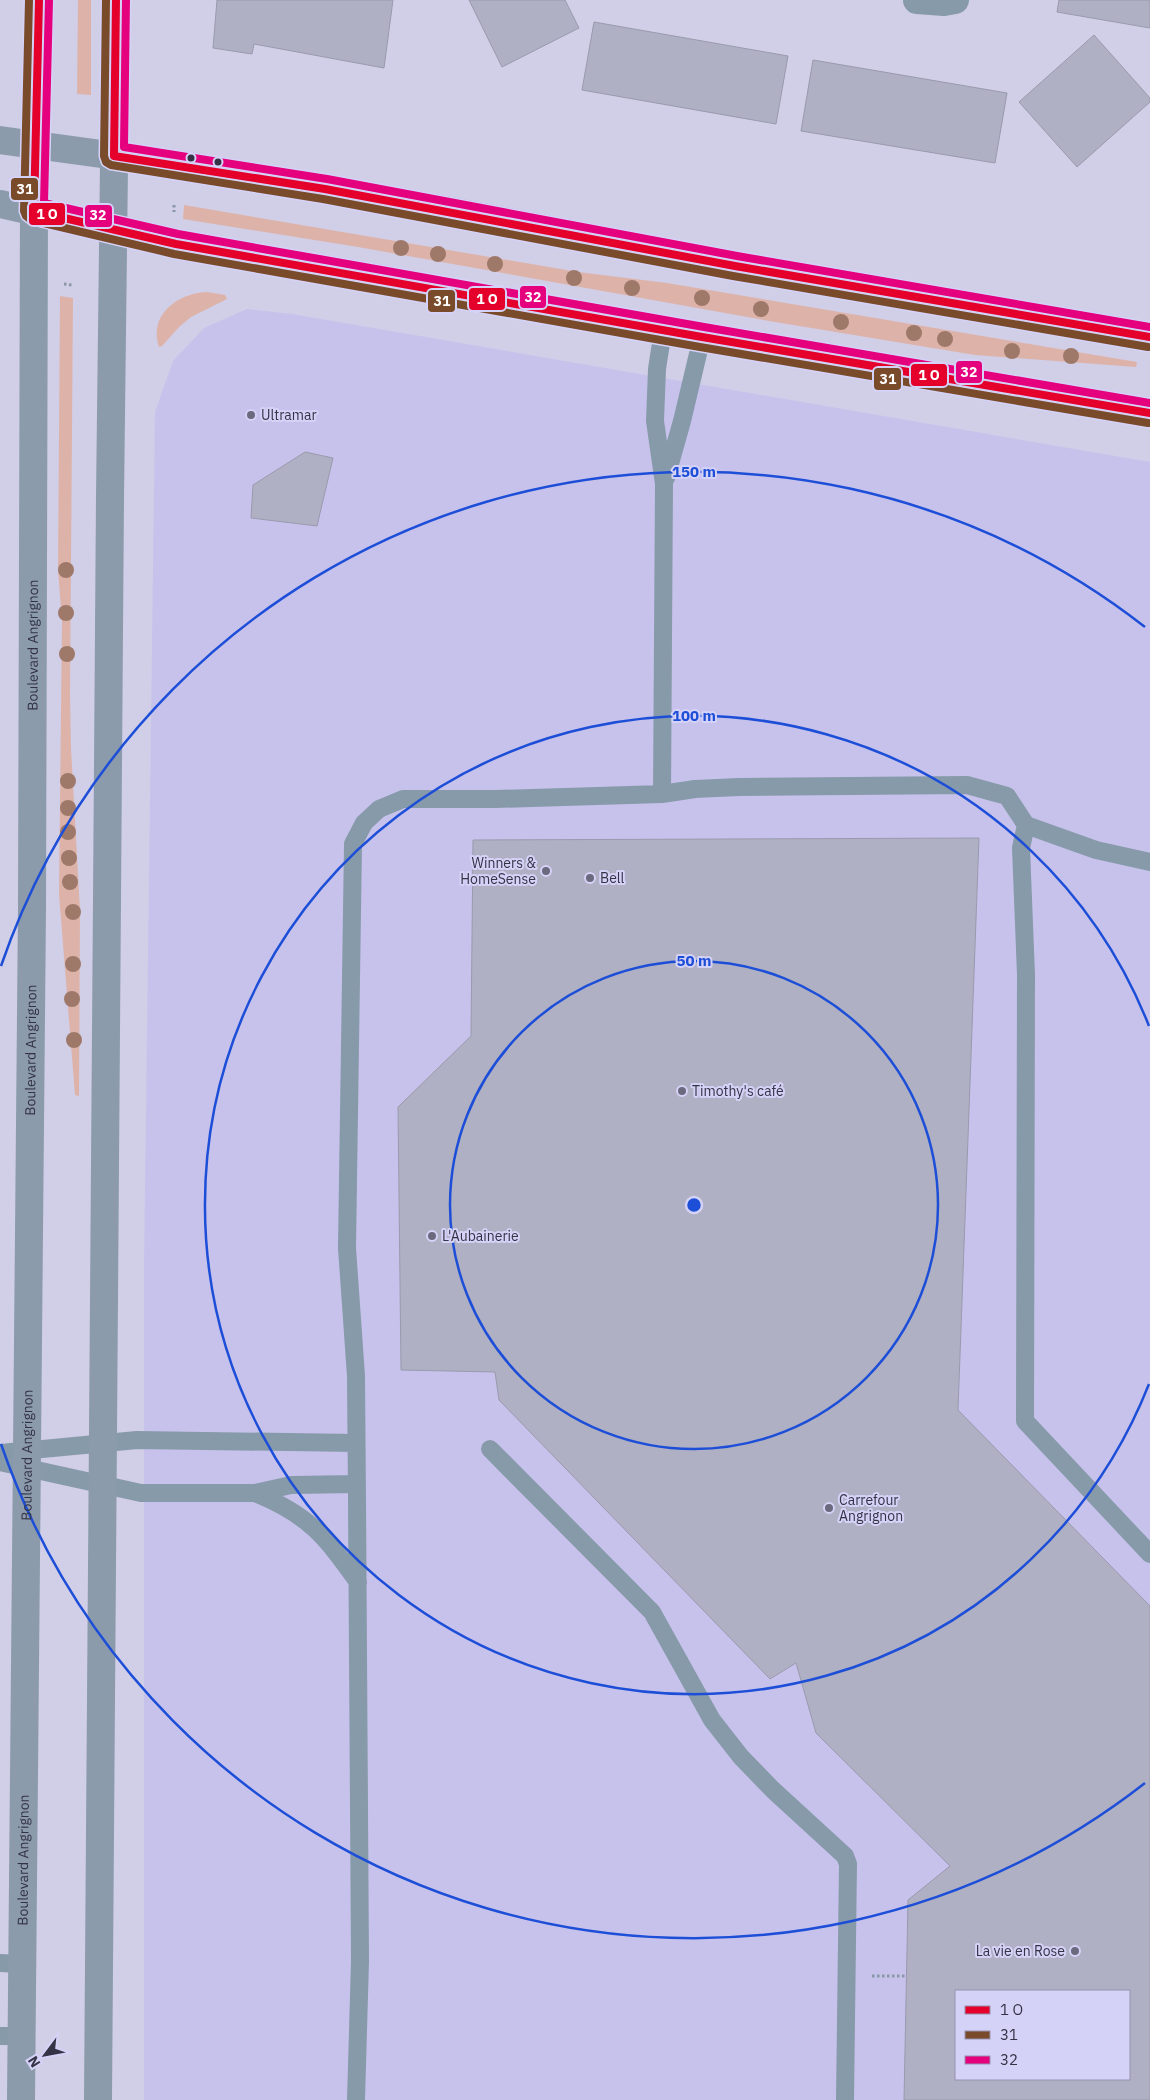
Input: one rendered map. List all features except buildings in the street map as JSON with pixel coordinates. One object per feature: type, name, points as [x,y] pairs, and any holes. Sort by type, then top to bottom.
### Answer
[{"type":"main road","name":"Boulevard Angrignon","points":[[21,2100],[11,2036],[11,1964],[28,1459],[34,211],[39,0]]},
{"type":"main road","points":[[98,2100],[110,507],[116,0]]},
{"type":"main road","points":[[0,140],[189,166],[398,202],[677,255],[1150,337]]},
{"type":"main road","points":[[0,204],[176,244],[702,337],[1150,413]]},
{"type":"street","points":[[918,0],[944,2],[955,0]]},
{"type":"lane","points":[[662,794],[664,484],[655,421],[657,369],[663,330]]},
{"type":"lane","points":[[664,484],[682,421],[702,337]]},
{"type":"lane","points":[[356,2100],[360,1961],[356,1376],[347,1248],[353,844],[364,823],[379,809],[404,799],[496,799],[662,794],[695,789],[738,787],[968,785],[1007,796],[1026,825],[1096,850],[1150,862]]},
{"type":"lane","points":[[1026,825],[1021,848],[1026,975],[1024,1421],[1150,1554]]},
{"type":"lane","points":[[0,1462],[137,1440],[356,1443]]},
{"type":"lane","points":[[490,1449],[652,1612],[712,1720],[741,1757],[773,1790],[845,1856],[848,1864],[845,2100]]},
{"type":"lane","points":[[0,1453],[28,1459],[103,1486],[141,1493],[255,1493],[291,1485],[357,1484]]},
{"type":"lane","points":[[255,1493],[282,1504],[314,1527],[326,1538],[358,1582]]},
{"type":"path","points":[[871,1976],[906,1976]]},
{"type":"shaded area","points":[[78,0],[91,0],[91,95],[77,94]]},
{"type":"shaded area","points":[[184,205],[578,272],[667,283],[1137,362],[1136,367],[975,355],[775,322],[358,247],[183,219]]},
{"type":"shaded area","points":[[207,292],[225,295],[227,299],[191,317],[159,347],[158,325],[168,308],[176,301],[196,293]]},
{"type":"shaded area","points":[[60,296],[73,298],[70,694],[80,910],[79,1096],[75,1095],[59,894],[62,621],[58,570]]},
{"type":"shaded area","name":"Carrefour Angrignon","points":[[247,309],[292,314],[1150,462],[1150,2100],[144,2100],[144,1268],[155,412],[173,361],[204,328]]},
{"type":"transit line","name":"31","points":[[29,0],[24,211],[31,220],[174,254],[700,347],[1148,423]]},
{"type":"transit line","points":[[39,0],[34,211],[176,244],[702,337],[1150,413]]},
{"type":"transit line","name":"32","points":[[49,0],[44,203],[178,234],[704,327],[1150,403]]},
{"type":"transit line","name":"31","points":[[106,0],[104,156],[106,162],[111,165],[323,199],[733,276],[1148,347]]},
{"type":"transit line","points":[[116,0],[114,156],[325,189],[735,266],[1150,337]]},
{"type":"transit line","name":"32","points":[[126,0],[124,147],[327,179],[737,256],[1150,327]]},
{"type":"place","name":"Ultramar","points":[[251,415]]},
{"type":"place","name":"Winners & HomeSense","points":[[546,871]]},
{"type":"place","name":"Bell","points":[[590,878]]},
{"type":"place","name":"Timothy's café","points":[[682,1091]]},
{"type":"place","name":"L'Aubainerie","points":[[432,1236]]},
{"type":"place","name":"Carrefour Angrignon","points":[[829,1508]]},
{"type":"place","name":"La vie en Rose","points":[[1075,1951]]}]
